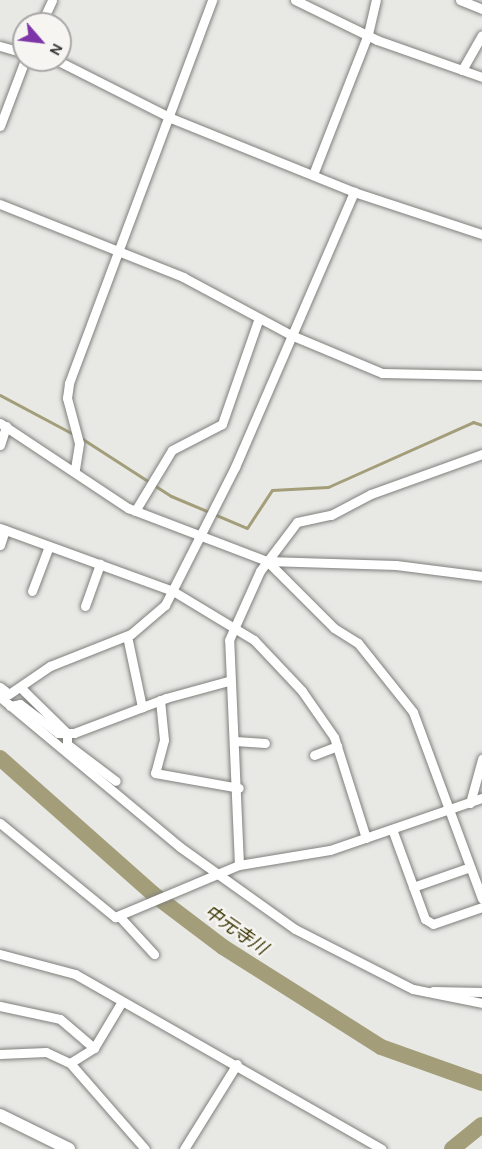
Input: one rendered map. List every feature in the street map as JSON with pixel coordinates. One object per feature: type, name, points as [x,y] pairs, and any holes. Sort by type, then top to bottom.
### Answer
[{"type":"main road","points":[[0,1115],[69,1149]]},
{"type":"street","points":[[75,469],[79,443],[67,398],[69,383],[114,252],[171,118],[212,0]]},
{"type":"street","points":[[295,0],[368,34],[482,77]]},
{"type":"street","points":[[315,172],[368,34],[376,0]]},
{"type":"street","points":[[460,0],[482,9]]},
{"type":"street","points":[[462,70],[482,36]]},
{"type":"street","points":[[72,68],[171,118],[315,172],[354,192],[482,234]]},
{"type":"street","points":[[0,126],[20,72]]},
{"type":"street","points":[[0,687],[9,694],[50,666],[127,636],[152,620],[173,591],[354,192]]},
{"type":"street","points":[[0,204],[114,252],[183,277],[291,335],[390,375],[482,375]]},
{"type":"street","points":[[135,511],[172,450],[222,424],[259,318]]},
{"type":"street","points":[[0,445],[3,424],[75,469],[135,511],[197,538],[267,561],[396,565],[482,576]]},
{"type":"street","points":[[239,865],[239,788],[228,681],[232,626],[267,561],[297,522],[332,515],[371,494],[482,454]]},
{"type":"street","points":[[0,545],[3,529],[173,591],[232,626],[277,661],[337,746],[366,838]]},
{"type":"street","points":[[32,591],[49,546]]},
{"type":"street","points":[[267,561],[334,628],[358,643],[413,712],[482,899]]},
{"type":"street","points":[[85,606],[100,564]]},
{"type":"street","points":[[127,636],[142,707]]},
{"type":"street","points":[[10,706],[21,704],[58,733],[67,733],[160,700],[228,681]]},
{"type":"street","points":[[20,687],[67,733],[67,744],[116,781]]},
{"type":"street","points":[[0,697],[214,876],[295,929],[428,993],[482,1003]]},
{"type":"street","points":[[160,700],[164,740],[155,773],[239,788]]},
{"type":"street","points":[[235,741],[264,742]]},
{"type":"street","points":[[314,755],[337,746]]},
{"type":"street","points":[[471,802],[482,759]]},
{"type":"street","points":[[0,823],[106,912],[123,915],[239,865],[366,838],[482,798]]},
{"type":"street","points":[[392,829],[425,920],[433,924],[482,907]]},
{"type":"street","points":[[413,886],[470,867]]},
{"type":"street","points":[[123,915],[153,954]]},
{"type":"street","points":[[0,954],[75,974],[120,1003],[237,1064],[382,1149]]},
{"type":"street","points":[[428,993],[482,992]]},
{"type":"street","points":[[70,1063],[94,1048],[120,1003]]},
{"type":"street","points":[[0,1006],[60,1019],[94,1048]]},
{"type":"street","points":[[0,1054],[45,1052],[70,1063],[145,1149]]},
{"type":"street","points":[[184,1149],[237,1064]]},
{"type":"waterway","points":[[0,395],[75,435]]},
{"type":"waterway","points":[[81,438],[171,496],[247,528],[272,490],[328,487],[473,422],[482,425]]},
{"type":"waterway","name":"中元寺川","points":[[0,758],[153,894],[223,947],[381,1047],[482,1083]]},
{"type":"waterway","points":[[452,1149],[482,1125]]}]
